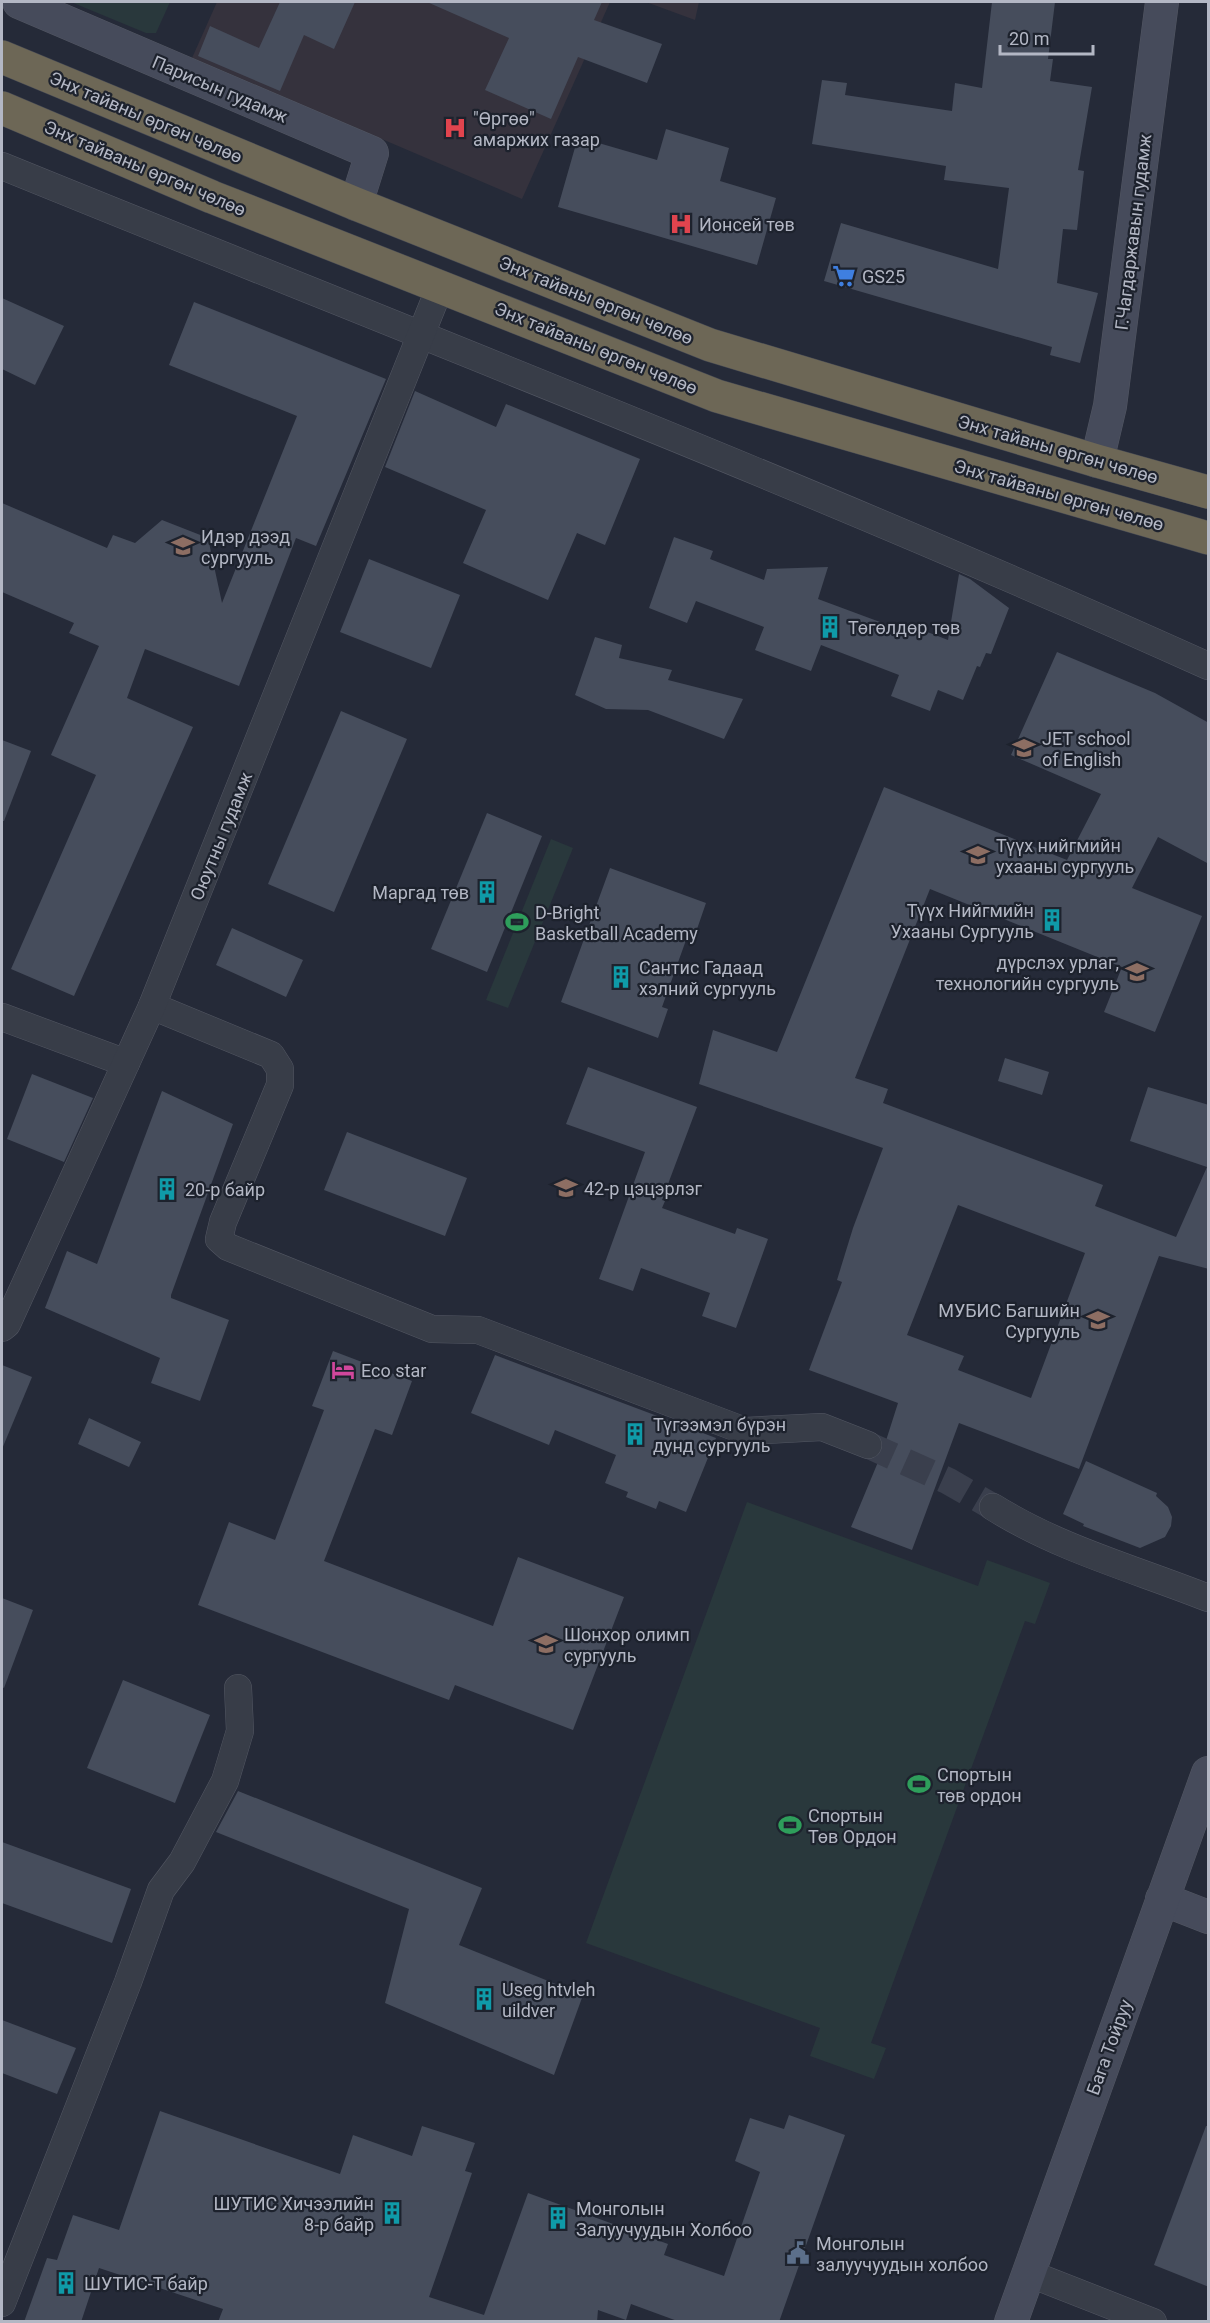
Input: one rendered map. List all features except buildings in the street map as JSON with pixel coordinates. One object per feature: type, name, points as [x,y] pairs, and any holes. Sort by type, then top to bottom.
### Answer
[{"type":"highway","name":"Энх тайвны өргөн чөлөө","points":[[2,57],[356,204],[710,345],[1097,461],[1209,492]]},
{"type":"highway","name":"Энх тайваны өргөн чөлөө","points":[[2,108],[212,197],[717,396],[1209,538]]},
{"type":"street","name":"Парисын гудамж","points":[[20,2],[372,153],[356,204]]},
{"type":"street","name":"Г.Чагдаржавын гудамж","points":[[1097,461],[1110,406],[1162,2]]},
{"type":"street","points":[[2,166],[422,335],[1040,590],[1209,666]]},
{"type":"street","name":"Оюутны гудамж","points":[[2,1328],[7,1324],[72,1186],[152,1006],[440,287]]},
{"type":"street","points":[[152,1006],[271,1055],[280,1069],[280,1085],[223,1222],[219,1239],[228,1247],[432,1329],[478,1330],[745,1431],[822,1427],[868,1445]]},
{"type":"street","points":[[2,1017],[126,1063]]},
{"type":"street","points":[[993,1507],[1024,1526],[1058,1542],[1139,1574],[1209,1598]]},
{"type":"street","points":[[2,2302],[128,1982],[161,1890],[182,1862],[225,1781],[240,1731],[238,1688]]},
{"type":"street","name":"Бага Тойруу","points":[[1011,2322],[1209,1773]]},
{"type":"street","points":[[1162,1899],[1209,1917]]},
{"type":"street","points":[[1028,2273],[1153,2322]]},
{"type":"shaded area","points":[[71,2],[170,2],[156,33],[146,33]]},
{"type":"shaded area","name":"\"Өргөө\" амаржих газар","points":[[217,2],[610,2],[522,199],[192,58]]},
{"type":"shaded area","points":[[646,2],[699,2],[695,20]]},
{"type":"shaded area","points":[[551,839],[573,848],[508,1008],[486,1000]]},
{"type":"shaded area","name":"Спортын төв ордон","points":[[747,1502],[978,1586],[987,1560],[1050,1583],[1035,1624],[1025,1621],[871,2043],[886,2048],[874,2079],[810,2056],[820,2028],[586,1943]]},
{"type":"tunnel","points":[[868,1445],[948,1481],[993,1507]]},
{"type":"place","name":"\"Өргөө\" амаржих газар","points":[[455,128]]},
{"type":"place","name":"Ионсей төв","points":[[681,224]]},
{"type":"place","name":"GS25","points":[[844,276]]},
{"type":"place","name":"Идэр дээд сургууль","points":[[183,546]]},
{"type":"place","name":"Төгөлдөр төв","points":[[830,627]]},
{"type":"place","name":"JET school of English","points":[[1024,748]]},
{"type":"place","name":"Түүх нийгмийн ухааны сургууль","points":[[978,855]]},
{"type":"place","name":"Маргад төв","points":[[487,892]]},
{"type":"place","name":"Түүх Нийгмийн Ухааны Сургууль","points":[[1052,920]]},
{"type":"place","name":"D-Bright Basketball Academy","points":[[517,922]]},
{"type":"place","name":"дүрслэх урлаг, технологийн сургууль","points":[[1137,972]]},
{"type":"place","name":"Сантис Гадаад хэлний сургууль","points":[[621,977]]},
{"type":"place","name":"42-р цэцэрлэг","points":[[566,1188]]},
{"type":"place","name":"20-p байр","points":[[167,1189]]},
{"type":"place","name":"МУБИС Багшийн Сургууль","points":[[1098,1320]]},
{"type":"place","name":"Eco star","points":[[343,1370]]},
{"type":"place","name":"Түгээмэл бүрэн дунд сургууль","points":[[635,1434]]},
{"type":"place","name":"Шонхор олимп сургууль","points":[[546,1644]]},
{"type":"place","name":"Спортын төв ордон","points":[[919,1784]]},
{"type":"place","name":"Спортын Төв Ордон","points":[[790,1825]]},
{"type":"place","name":"Useg htvleh uildver","points":[[484,1999]]},
{"type":"place","name":"ШУТИС Хичээлийн 8-р байр","points":[[392,2213]]},
{"type":"place","name":"Монголын Залуучуудын Холбоо","points":[[558,2218]]},
{"type":"place","name":"Монголын залуучуудын холбоо","points":[[798,2253]]},
{"type":"place","name":"ШУТИС-Т байр","points":[[66,2283]]}]
